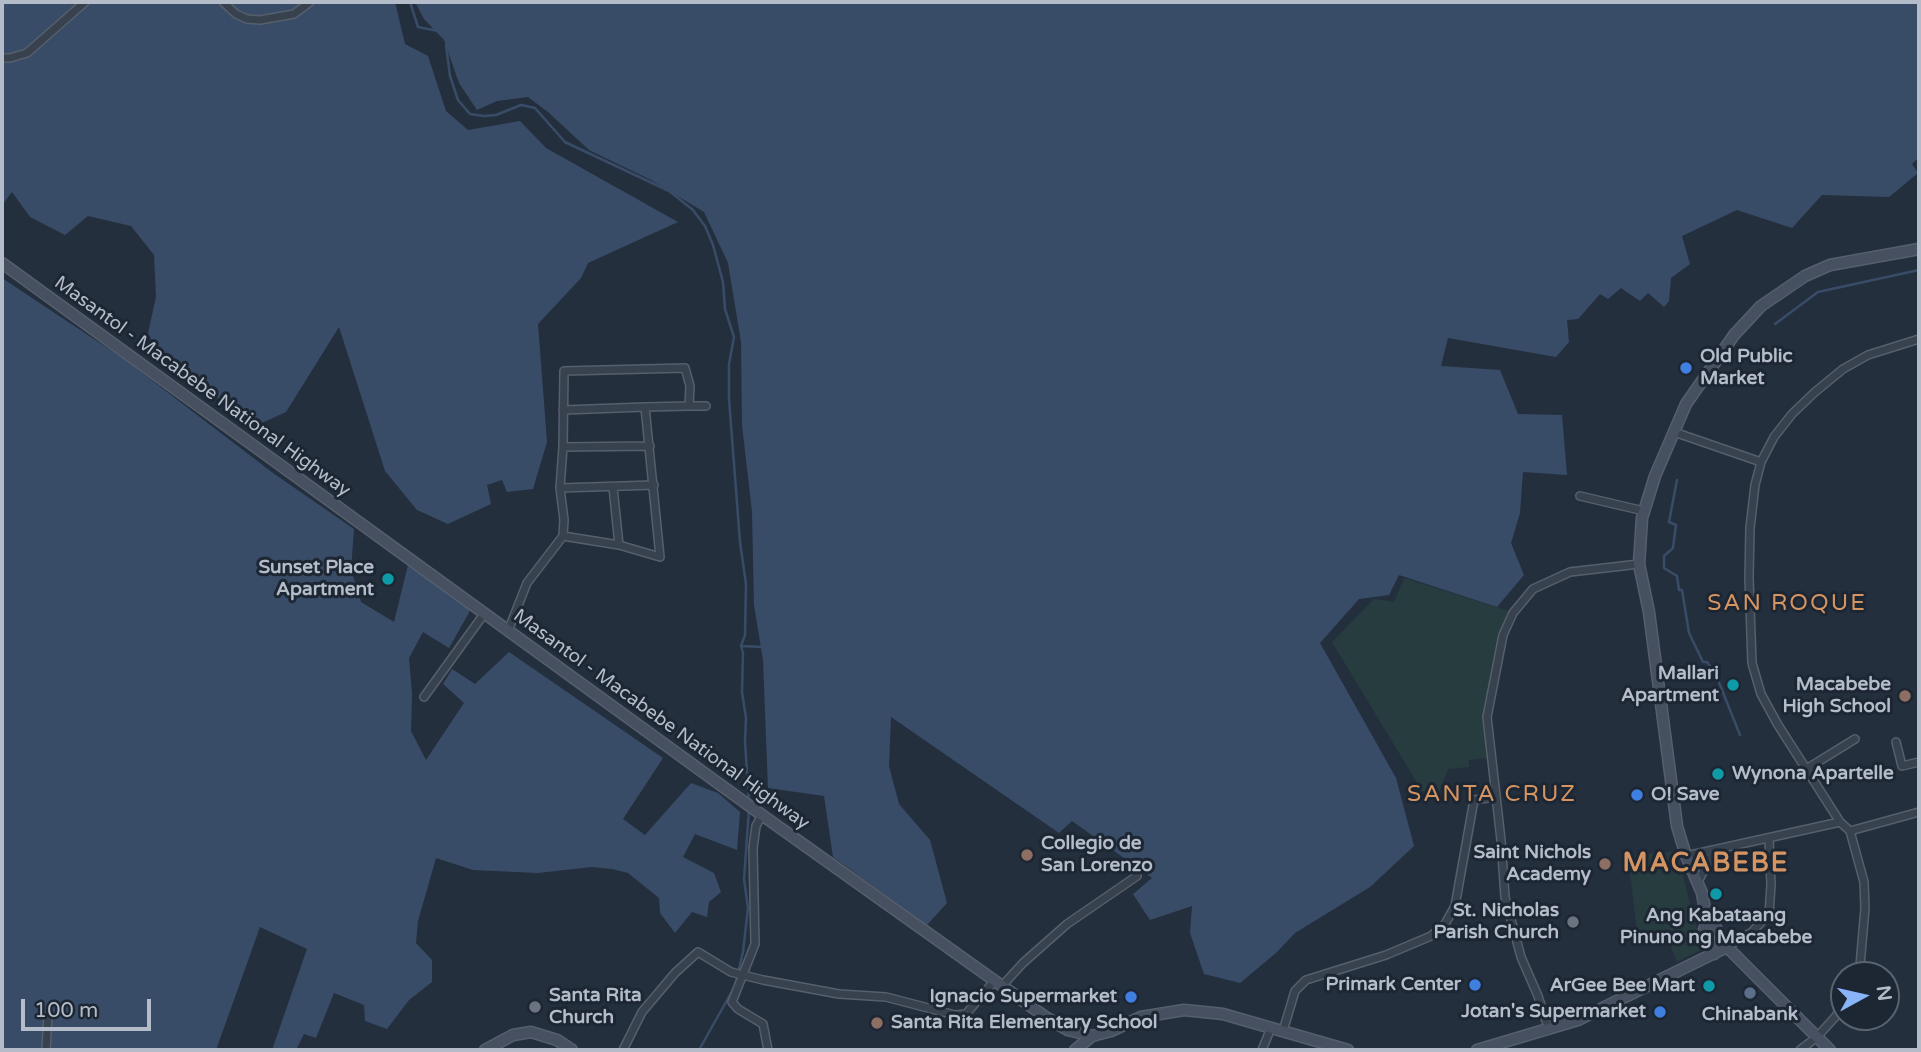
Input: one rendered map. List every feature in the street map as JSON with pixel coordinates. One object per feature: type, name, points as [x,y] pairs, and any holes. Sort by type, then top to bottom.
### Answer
[{"type":"main road","points":[[1714,954],[1704,930],[1707,920],[1698,882],[1686,856],[1677,826],[1649,612],[1639,564],[1644,511],[1686,404],[1720,354],[1761,306],[1805,276],[1830,265],[1919,249]]},
{"type":"main road","name":"Masantol - Macabebe National Highway","points":[[2,263],[760,814],[998,983],[1069,1030],[1092,1036]]},
{"type":"main road","points":[[1707,920],[1714,925],[1727,947],[1830,1050]]},
{"type":"main road","points":[[1477,1050],[1578,1020],[1727,947]]},
{"type":"main road","points":[[1075,1050],[1092,1036],[1111,1031],[1141,1017],[1184,1010],[1223,1014],[1348,1050]]},
{"type":"main road","points":[[485,1050],[513,1035],[531,1032],[556,1040],[572,1050]]},
{"type":"street","points":[[2,58],[27,53],[85,2]]},
{"type":"street","points":[[223,2],[236,14],[247,19],[260,20],[294,14],[310,2]]},
{"type":"street","points":[[1860,961],[1865,908],[1864,882],[1850,831],[1840,822],[1808,768],[1778,725],[1761,694],[1752,663],[1750,528],[1755,485],[1761,462],[1774,437],[1792,414],[1843,369],[1868,355],[1919,339]]},
{"type":"street","points":[[508,631],[527,583],[563,536],[560,488],[564,371],[685,368],[690,386],[689,405]]},
{"type":"street","points":[[563,410],[706,406]]},
{"type":"street","points":[[563,536],[619,545],[660,557],[645,407]]},
{"type":"street","points":[[1674,432],[1761,462]]},
{"type":"street","points":[[563,447],[650,446]]},
{"type":"street","points":[[560,488],[654,485]]},
{"type":"street","points":[[613,487],[619,545]]},
{"type":"street","points":[[1580,496],[1644,511]]},
{"type":"street","points":[[1549,1030],[1521,957],[1505,897],[1487,717],[1503,635],[1513,613],[1533,589],[1570,572],[1639,564]]},
{"type":"street","points":[[424,697],[484,614]]},
{"type":"street","points":[[1808,768],[1855,739]]},
{"type":"street","points":[[1896,742],[1902,766],[1919,762]]},
{"type":"street","points":[[1283,1031],[1295,991],[1306,980],[1386,955],[1432,936],[1445,924],[1455,906],[1474,800],[1495,797]]},
{"type":"street","points":[[1850,831],[1919,812]]},
{"type":"street","points":[[760,814],[752,848],[755,944],[738,973],[733,1002],[738,1009],[763,1024],[768,1050]]},
{"type":"street","points":[[1686,856],[1840,822]]},
{"type":"street","points":[[1727,947],[1752,932],[1769,914],[1772,885],[1769,839]]},
{"type":"street","points":[[1698,882],[1714,850]]},
{"type":"street","points":[[623,1050],[642,1012],[698,952],[738,973],[775,983],[839,994],[886,997],[955,1015],[966,1014],[1067,924],[1137,876]]},
{"type":"street","points":[[46,1050],[48,1015]]},
{"type":"street","points":[[1800,1050],[1830,1023]]},
{"type":"street","points":[[1262,1050],[1271,1028]]},
{"type":"green space","points":[[1404,578],[1509,611],[1496,648],[1483,717],[1488,758],[1469,760],[1469,767],[1448,769],[1437,797],[1422,791],[1332,642],[1374,599],[1394,602]]},
{"type":"green space","points":[[1677,851],[1695,924],[1706,947],[1677,962],[1670,945],[1638,940],[1628,856]]},
{"type":"water","points":[[2,2],[395,2],[405,44],[428,56],[446,111],[468,130],[520,121],[546,148],[678,222],[588,263],[581,278],[538,324],[547,442],[533,489],[507,492],[502,480],[487,485],[491,504],[448,524],[417,510],[385,471],[339,327],[286,412],[255,426],[159,354],[148,333],[156,297],[154,255],[131,226],[88,216],[65,235],[30,217],[12,192],[2,205]]},
{"type":"water","points":[[415,2],[1919,2],[1919,157],[1912,164],[1918,173],[1889,197],[1822,195],[1792,228],[1737,210],[1682,236],[1690,264],[1671,278],[1669,301],[1664,307],[1648,293],[1640,301],[1621,288],[1608,299],[1600,294],[1578,319],[1567,320],[1569,342],[1556,357],[1448,338],[1441,366],[1500,370],[1518,414],[1562,415],[1567,475],[1523,472],[1520,513],[1511,543],[1524,575],[1497,607],[1399,575],[1389,595],[1359,599],[1320,643],[1396,778],[1414,846],[1370,887],[1295,933],[1240,983],[1204,974],[1190,933],[1192,906],[1150,920],[1133,894],[1152,878],[1072,821],[1059,833],[891,717],[889,766],[899,804],[930,840],[947,903],[927,925],[833,857],[824,796],[768,788],[763,660],[754,605],[752,512],[742,425],[741,342],[728,263],[704,212],[651,180],[589,150],[528,97],[497,101],[477,110],[459,83],[444,40],[424,19]]},
{"type":"water","points":[[2,278],[124,359],[273,473],[354,529],[351,570],[361,602],[394,622],[408,565],[471,609],[449,648],[423,632],[409,658],[411,731],[426,760],[464,703],[443,684],[452,669],[475,684],[509,652],[663,758],[623,819],[645,835],[691,783],[718,793],[740,812],[737,850],[695,834],[683,857],[714,873],[721,892],[709,902],[707,917],[692,912],[675,933],[660,913],[659,898],[628,873],[612,869],[592,867],[538,873],[473,870],[436,858],[418,921],[416,943],[432,960],[432,982],[409,1000],[387,1029],[365,1021],[364,1005],[334,993],[316,1038],[304,1034],[296,1050],[272,1050],[307,949],[260,927],[216,1050],[2,1050]]},
{"type":"waterway","points":[[410,2],[418,27],[438,31]]},
{"type":"waterway","points":[[446,45],[450,76],[458,100],[470,114],[496,115],[521,105],[535,108],[565,142],[669,191],[693,210],[705,226],[713,245],[723,282],[725,309],[734,337],[729,364],[729,399],[740,542],[746,584],[745,635],[741,646],[749,803]]},
{"type":"waterway","points":[[1775,324],[1818,292],[1919,270]]},
{"type":"waterway","points":[[1677,480],[1669,522],[1676,525],[1673,548],[1664,556],[1664,568],[1677,576],[1689,633],[1703,662],[1707,662],[1716,675],[1740,735]]},
{"type":"waterway","points":[[741,646],[762,647]]},
{"type":"waterway","points":[[699,1050],[735,986],[743,952],[748,908],[744,879],[749,809]]},
{"type":"place","name":"Old Public Market","points":[[1686,368]]},
{"type":"place","name":"Sunset Place Apartment","points":[[388,579]]},
{"type":"place","name":"Mallari Apartment","points":[[1733,685]]},
{"type":"place","name":"Macabebe High School","points":[[1905,696]]},
{"type":"place","name":"Wynona Apartelle","points":[[1718,774]]},
{"type":"place","name":"O! Save","points":[[1637,795]]},
{"type":"place","name":"Collegio de San Lorenzo","points":[[1027,855]]},
{"type":"place","name":"Saint Nichols Academy","points":[[1605,864]]},
{"type":"place","name":"Ang Kabataang Pinuno ng Macabebe","points":[[1716,894]]},
{"type":"place","name":"St. Nicholas Parish Church","points":[[1573,922]]},
{"type":"place","name":"Primark Center","points":[[1475,985]]},
{"type":"place","name":"ArGee Bee Mart","points":[[1709,986]]},
{"type":"place","name":"Chinabank","points":[[1750,993]]},
{"type":"place","name":"Ignacio Supermarket","points":[[1131,997]]},
{"type":"place","name":"Santa Rita Church","points":[[535,1007]]},
{"type":"place","name":"Jotan's Supermarket","points":[[1660,1012]]},
{"type":"place","name":"Santa Rita Elementary School","points":[[877,1023]]},
{"type":"district","name":"SAN ROQUE","points":[[1787,604]]},
{"type":"district","name":"SANTA CRUZ","points":[[1492,795]]},
{"type":"district","name":"MACABEBE","points":[[1706,864]]}]
